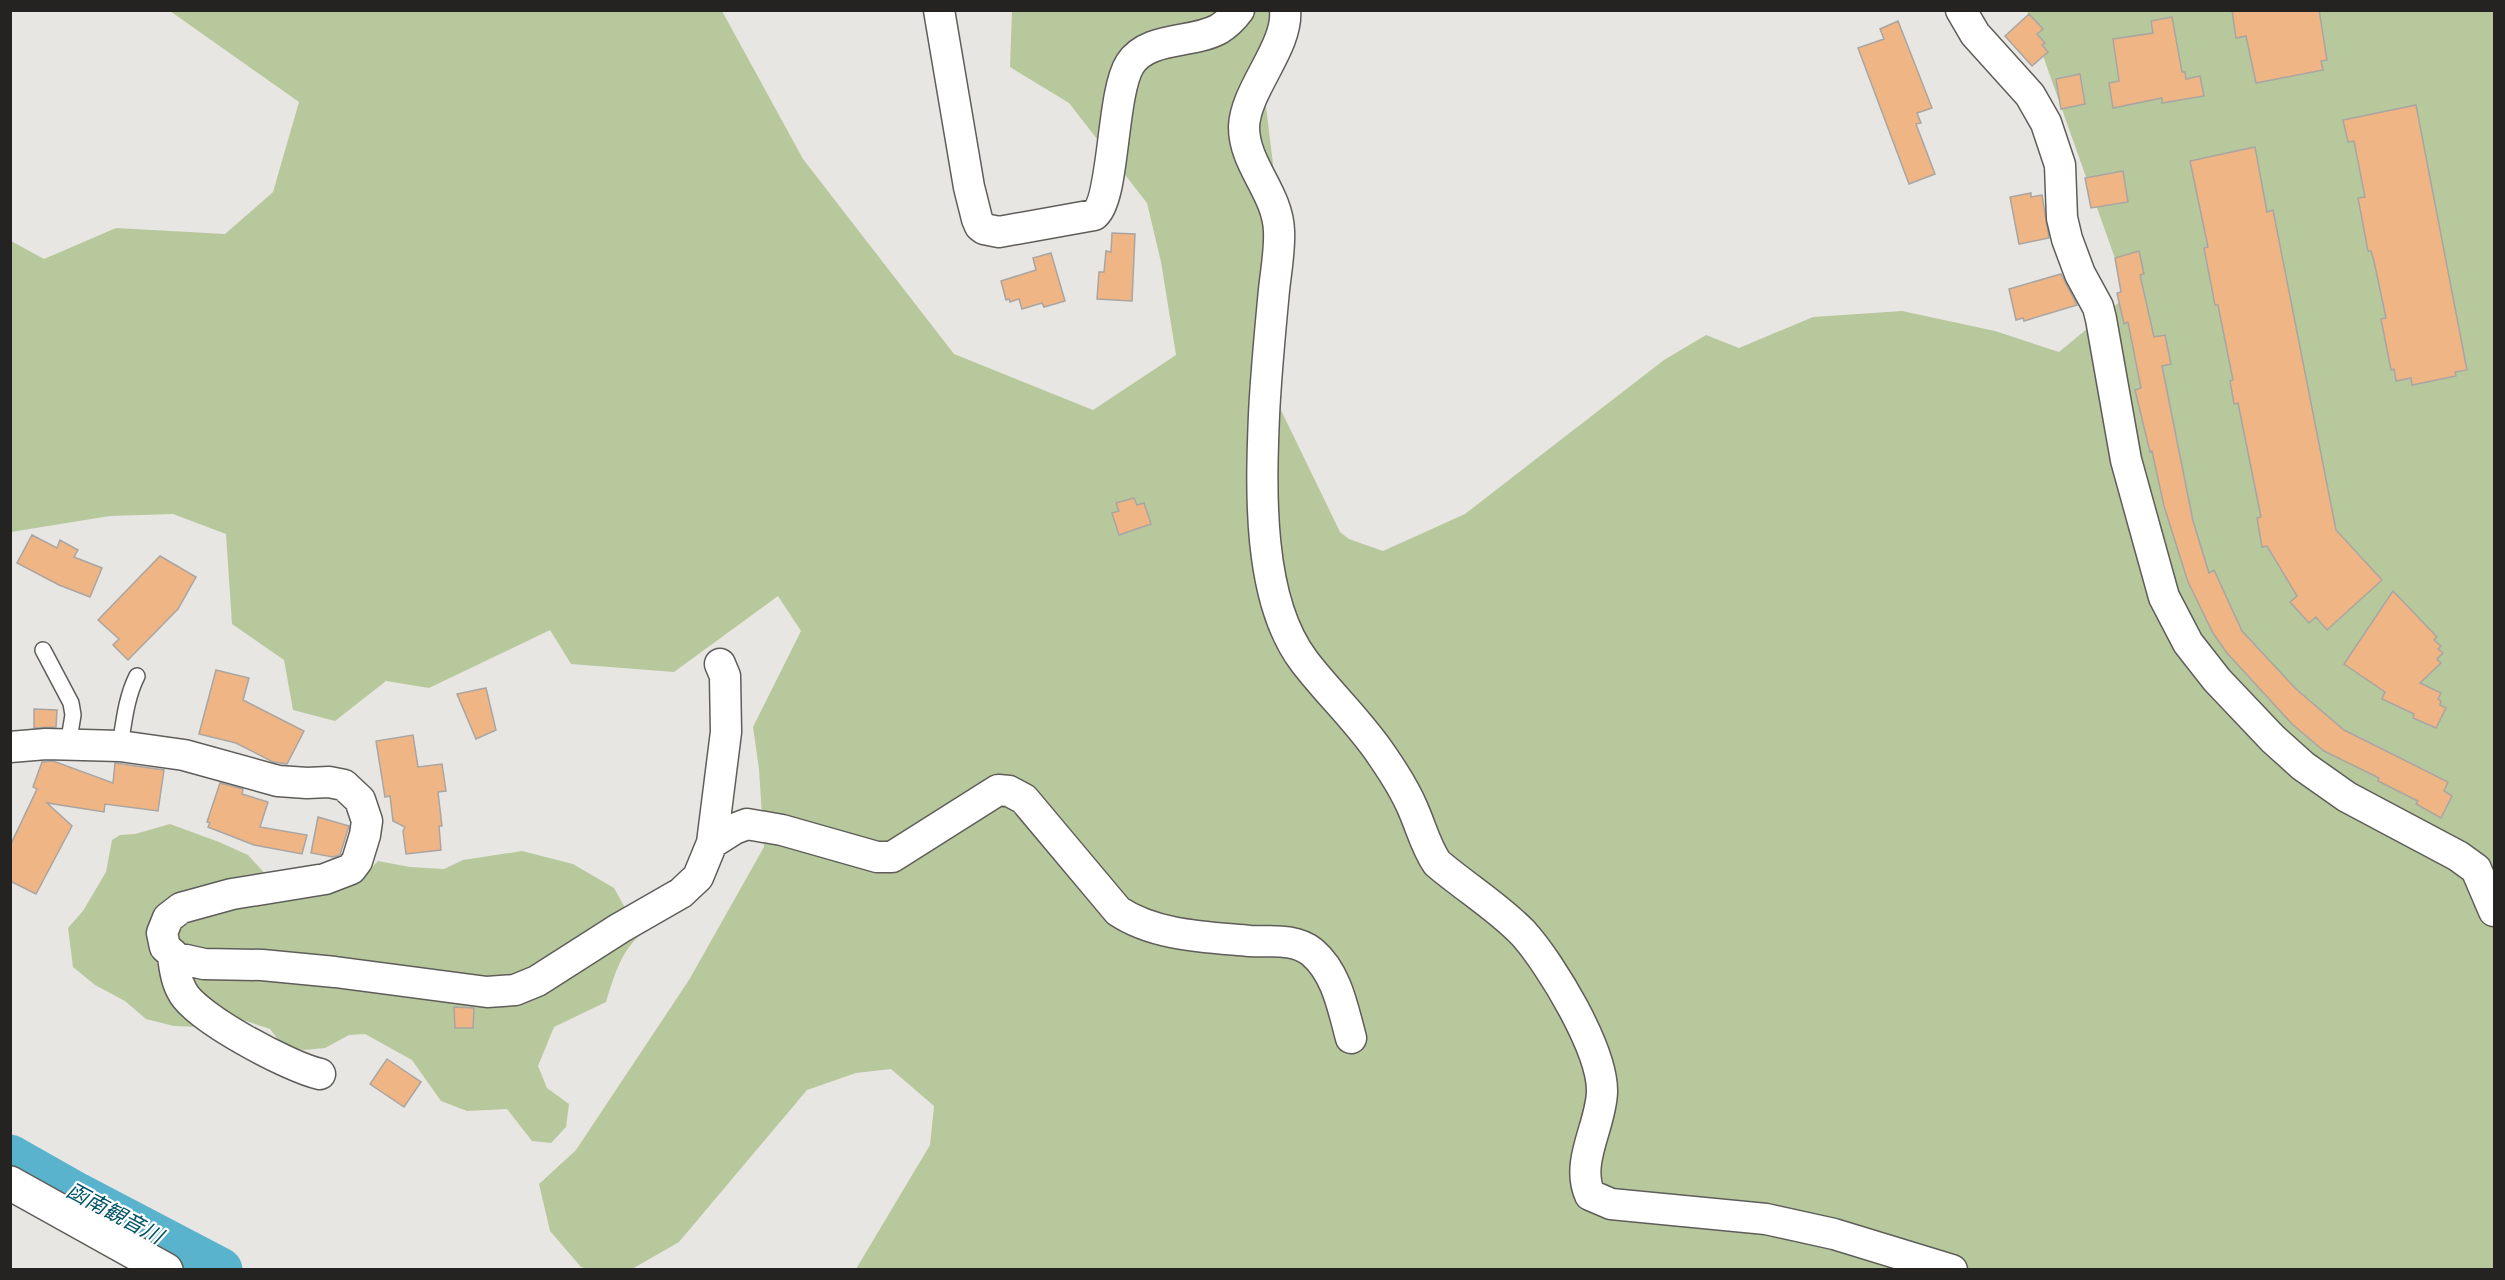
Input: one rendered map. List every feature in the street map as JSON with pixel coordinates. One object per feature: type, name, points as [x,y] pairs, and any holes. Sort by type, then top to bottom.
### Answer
[{"type":"street","points":[[939,10],[969,187],[977,219],[984,229],[999,232],[1076,219],[1099,212],[1106,189],[1121,93],[1130,64],[1146,49],[1189,39],[1218,29],[1239,10]]},
{"type":"street","points":[[1285,10],[1284,25],[1249,105],[1244,123],[1245,139],[1250,156],[1271,198],[1279,229],[1264,416],[1264,494],[1269,565],[1275,596],[1293,645],[1304,662],[1364,729],[1383,756],[1400,782],[1437,863],[1522,932],[1572,1007],[1597,1062],[1602,1091],[1585,1170],[1590,1195],[1611,1204],[1766,1219],[1834,1234],[1952,1269]]},
{"type":"street","points":[[1961,10],[1975,34],[2030,95],[2046,123],[2060,165],[2062,218],[2067,239],[2072,255],[2098,307],[2124,450],[2144,525],[2164,597],[2188,643],[2217,680],[2273,739],[2303,766],[2348,797],[2458,856],[2476,869],[2494,911]]},
{"type":"street","points":[[10,747],[120,746],[184,755],[279,781],[329,782],[344,786],[360,800],[367,820],[362,849],[351,869],[325,879],[232,894],[181,908],[168,918],[162,933],[165,947],[177,958],[204,964],[262,965],[487,992],[515,990],[537,981],[611,933],[681,893],[698,877],[712,843],[726,732],[726,675],[720,664]]},
{"type":"street","points":[[712,843],[734,829],[747,824],[782,830],[878,857],[892,857],[998,790],[1009,790],[1024,799],[1118,911],[1132,920],[1154,927],[1212,938],[1293,942],[1312,952],[1329,972],[1341,1000],[1351,1038]]},
{"type":"street","points":[[173,955],[182,992],[190,1003],[231,1031],[290,1064],[321,1074]]},
{"type":"street","points":[[10,1183],[166,1269]]},
{"type":"lane","points":[[43,650],[70,703],[73,715],[68,745]]},
{"type":"lane","points":[[120,746],[130,689],[137,676]]},
{"type":"green space","points":[[170,11],[722,11],[803,159],[954,354],[1093,410],[1176,355],[1161,262],[1147,203],[1069,103],[1010,67],[1012,11],[1276,11],[1265,98],[1287,280],[1279,406],[1340,532],[1349,539],[1383,551],[1465,514],[1664,360],[1706,335],[1739,348],[1813,317],[1902,311],[1995,331],[2059,352],[2128,295],[2027,11],[2494,11],[2494,1269],[856,1269],[930,1145],[934,1106],[891,1069],[856,1073],[807,1090],[679,1242],[632,1269],[581,1267],[550,1231],[539,1184],[576,1150],[689,980],[764,847],[759,769],[753,727],[801,631],[778,596],[674,672],[571,664],[550,630],[429,688],[386,681],[335,721],[293,710],[284,660],[232,624],[226,534],[173,514],[110,516],[11,532],[11,241],[44,259],[116,228],[225,234],[273,192],[299,102]]},
{"type":"green space","points":[[170,824],[248,855],[268,877],[329,890],[356,884],[378,861],[410,867],[444,869],[463,860],[522,851],[573,864],[614,888],[640,935],[627,950],[606,1002],[554,1027],[538,1066],[547,1088],[569,1104],[566,1127],[551,1143],[532,1141],[507,1109],[467,1111],[441,1101],[412,1060],[365,1034],[349,1035],[325,1048],[304,1050],[282,1045],[270,1029],[240,1019],[198,1027],[174,1026],[146,1019],[125,1001],[95,985],[73,967],[68,928],[83,911],[106,872],[112,840],[120,835],[135,834]]},
{"type":"building","points":[[2232,10],[2319,10],[2327,60],[2321,61],[2323,70],[2256,83],[2246,36],[2236,38]]},
{"type":"building","points":[[2029,14],[2043,29],[2037,34],[2045,43],[2042,45],[2048,52],[2032,66],[2005,36]]},
{"type":"building","points":[[2172,17],[2182,72],[2185,72],[2186,79],[2200,76],[2204,96],[2162,103],[2162,98],[2113,108],[2109,83],[2119,81],[2113,39],[2153,33],[2151,21]]},
{"type":"building","points":[[1898,21],[1932,108],[1917,113],[1921,123],[1916,124],[1935,174],[1909,184],[1858,48],[1884,39],[1880,29]]},
{"type":"building","points":[[2080,74],[2085,104],[2061,109],[2056,79]]},
{"type":"building","points":[[2416,105],[2467,370],[2455,372],[2456,376],[2412,385],[2411,378],[2396,381],[2394,369],[2391,370],[2381,319],[2386,318],[2374,261],[2371,251],[2368,251],[2358,198],[2365,197],[2354,141],[2348,142],[2343,120]]},
{"type":"building","points":[[2255,147],[2267,212],[2273,210],[2336,530],[2382,580],[2327,630],[2316,617],[2309,623],[2290,602],[2297,596],[2267,546],[2262,547],[2257,518],[2261,517],[2238,403],[2234,404],[2230,381],[2233,380],[2218,305],[2215,305],[2204,248],[2208,247],[2190,161]]},
{"type":"building","points":[[2123,171],[2128,202],[2091,208],[2085,178]]},
{"type":"building","points":[[2031,193],[2031,197],[2042,195],[2049,238],[2019,244],[2010,197]]},
{"type":"building","points":[[1112,233],[1135,234],[1132,301],[1097,299],[1099,272],[1104,272],[1106,251],[1111,252]]},
{"type":"building","points":[[2139,251],[2144,274],[2140,275],[2154,337],[2165,335],[2171,364],[2162,366],[2193,521],[2209,573],[2214,570],[2242,631],[2296,689],[2344,730],[2448,782],[2444,791],[2452,796],[2441,818],[2416,804],[2418,801],[2378,781],[2379,778],[2324,751],[2292,724],[2227,653],[2213,633],[2188,582],[2164,506],[2135,390],[2141,388],[2128,322],[2124,324],[2117,293],[2121,292],[2115,258]]},
{"type":"building","points":[[1051,253],[1065,301],[1044,307],[1042,303],[1022,309],[1019,299],[1010,302],[1009,299],[1006,300],[1001,281],[1036,270],[1033,258]]},
{"type":"building","points":[[2061,274],[2077,305],[2024,321],[2023,318],[2016,320],[2009,289]]},
{"type":"building","points":[[1134,498],[1137,505],[1144,503],[1151,524],[1119,535],[1112,513],[1119,511],[1116,503]]},
{"type":"building","points":[[32,535],[57,548],[60,540],[78,550],[74,557],[102,568],[90,597],[59,585],[17,563]]},
{"type":"building","points":[[160,556],[196,577],[178,609],[128,660],[113,645],[119,639],[98,620]]},
{"type":"building","points":[[2393,591],[2437,637],[2434,640],[2441,646],[2438,649],[2443,653],[2437,659],[2441,663],[2420,683],[2441,693],[2438,699],[2441,701],[2440,705],[2446,708],[2436,728],[2413,718],[2414,714],[2382,699],[2385,692],[2344,664]]},
{"type":"building","points":[[216,670],[249,678],[243,700],[304,731],[287,764],[273,762],[236,743],[199,734]]},
{"type":"building","points":[[486,688],[496,730],[476,739],[457,694]]},
{"type":"building","points":[[34,709],[57,710],[56,727],[34,728]]},
{"type":"building","points":[[413,735],[418,767],[442,764],[446,791],[438,792],[442,826],[439,826],[441,850],[406,854],[403,831],[405,827],[393,821],[390,796],[385,797],[376,741]]},
{"type":"building","points":[[53,761],[113,783],[115,763],[164,770],[158,811],[105,804],[104,812],[47,803],[72,826],[36,894],[10,881],[10,846],[37,789],[33,787],[42,762]]},
{"type":"building","points":[[220,783],[243,789],[242,794],[268,802],[260,827],[307,835],[302,854],[254,845],[208,827],[210,823],[207,822]]},
{"type":"building","points":[[318,817],[349,826],[340,855],[333,857],[311,853]]},
{"type":"building","points":[[454,1007],[474,1008],[473,1028],[455,1028]]},
{"type":"building","points":[[387,1059],[421,1082],[404,1107],[370,1084]]},
{"type":"waterway","name":"函南観音川","points":[[10,1157],[220,1270]]}]
